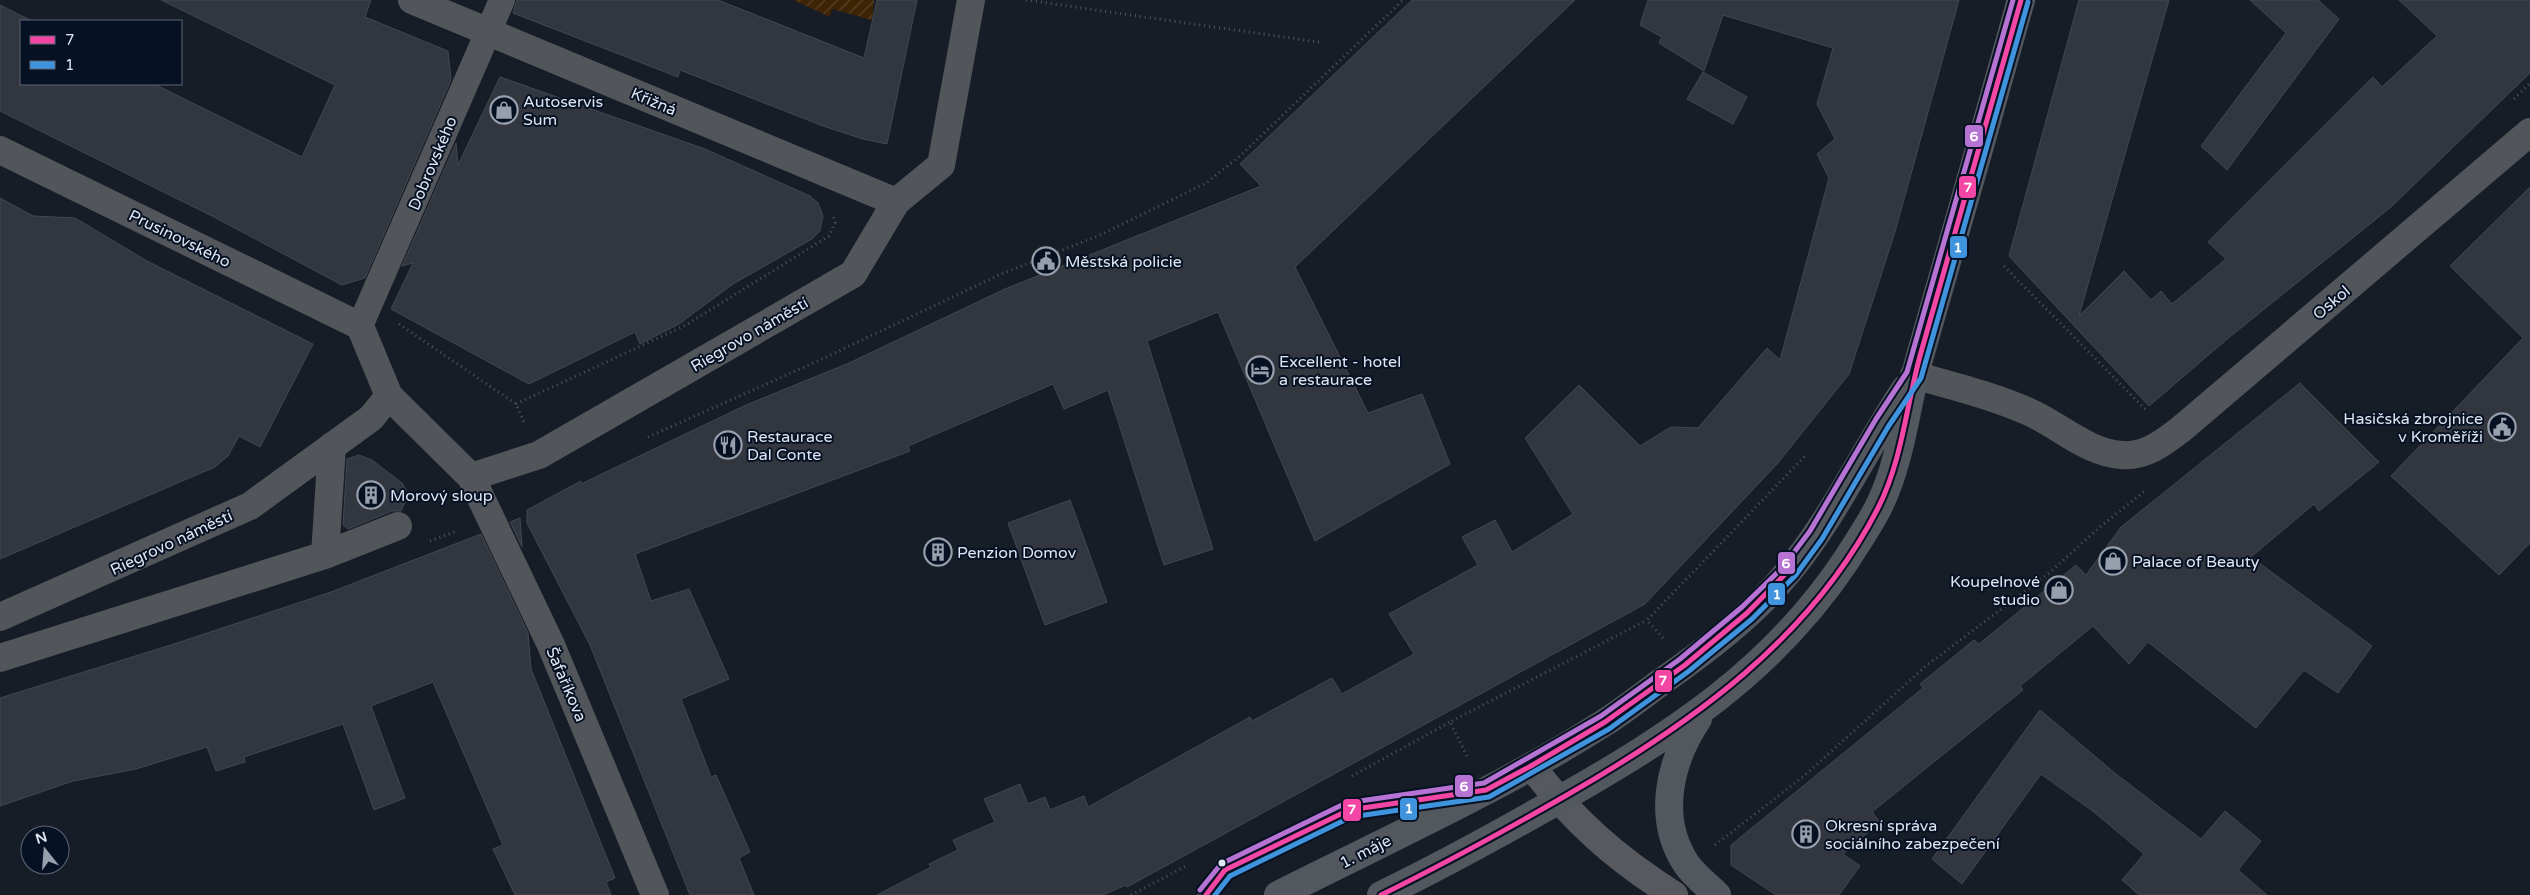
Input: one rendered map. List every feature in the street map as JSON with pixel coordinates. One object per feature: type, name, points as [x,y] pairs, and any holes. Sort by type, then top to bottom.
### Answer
[{"type":"main road","points":[[1717,895],[1687,866],[1673,840],[1669,805],[1671,780],[1676,758],[1699,718],[1753,668],[1824,593],[1880,504],[1892,472],[1914,376],[2021,0]]},
{"type":"main road","name":"1. máje","points":[[1278,895],[1531,766],[1605,722],[1685,665],[1768,593],[1789,572],[1816,535],[1882,423],[1914,376]]},
{"type":"main road","points":[[1381,895],[1461,856],[1636,756],[1715,702]]},
{"type":"main road","points":[[1531,766],[1558,800],[1602,844],[1633,869],[1674,895]]},
{"type":"street","name":"Křižná","points":[[412,0],[896,202]]},
{"type":"street","name":"Dobrovského","points":[[365,316],[502,0]]},
{"type":"street","name":"Riegrovo náměstí","points":[[471,477],[539,455],[853,274],[896,202],[941,165],[971,0]]},
{"type":"street","name":"Oskol","points":[[1914,376],[1973,392],[2027,411],[2102,452],[2124,455],[2142,454],[2160,445],[2180,430],[2530,132]]},
{"type":"street","name":"Prusinovského","points":[[0,150],[365,316]]},
{"type":"street","points":[[365,316],[388,396],[471,477]]},
{"type":"street","name":"Riegrovo náměstí","points":[[0,618],[250,506],[371,418],[388,396]]},
{"type":"street","points":[[325,555],[332,446]]},
{"type":"street","name":"Šafaříkova","points":[[471,477],[551,645],[654,895]]},
{"type":"street","points":[[0,658],[325,555],[398,526]]},
{"type":"lane","points":[[1206,895],[1225,870],[1348,810],[1486,790]]},
{"type":"path","points":[[1026,0],[1319,42]]},
{"type":"path","points":[[643,438],[820,360],[1001,274],[1098,236],[1206,183],[1240,156],[1403,0]]},
{"type":"path","points":[[2509,104],[2530,83]]},
{"type":"path","points":[[516,404],[649,344],[686,325],[740,293],[829,236],[836,224],[830,207]]},
{"type":"path","points":[[2004,266],[2148,412]]},
{"type":"path","points":[[365,316],[388,314],[516,404],[525,425]]},
{"type":"path","points":[[1467,756],[1450,722],[1646,620],[1805,456]]},
{"type":"path","points":[[1711,848],[1804,776],[1927,665],[2048,574],[2100,527],[2154,484]]},
{"type":"path","points":[[429,541],[465,528]]},
{"type":"path","points":[[1646,620],[1666,641]]},
{"type":"shaded area","points":[[793,0],[874,0],[872,20],[832,9],[830,17]]},
{"type":"building","points":[[161,0],[371,0],[365,17],[448,51],[451,80],[365,278],[342,285],[212,216],[0,111],[0,5],[30,20],[20,20],[20,85],[156,85],[302,157],[335,85]]},
{"type":"building","points":[[517,0],[718,0],[864,58],[877,0],[917,0],[887,144],[863,139],[823,126],[680,70],[678,77],[513,13]]},
{"type":"building","points":[[1412,0],[1575,0],[1295,267],[1368,413],[1422,394],[1450,464],[1315,541],[1218,312],[1147,341],[1213,549],[1164,565],[1108,390],[1064,409],[1053,384],[908,446],[910,451],[635,554],[651,601],[689,589],[729,679],[681,699],[711,777],[716,775],[750,852],[739,858],[754,895],[690,895],[590,645],[527,523],[527,510],[581,481],[581,484],[746,405],[849,363],[1005,289],[1261,186],[1240,164]]},
{"type":"building","points":[[1648,0],[1959,0],[1895,232],[1849,374],[1777,464],[1645,604],[1127,887],[1126,885],[1103,895],[877,895],[931,867],[929,864],[958,850],[953,840],[995,822],[984,799],[1020,784],[1028,804],[1045,797],[1050,810],[1084,796],[1088,807],[1250,717],[1252,721],[1332,678],[1342,694],[1414,654],[1389,614],[1478,565],[1462,537],[1495,520],[1512,552],[1573,514],[1525,438],[1579,385],[1640,446],[1671,427],[1698,428],[1767,348],[1780,360],[1829,178],[1817,154],[1835,139],[1817,104],[1833,48],[1723,15],[1704,71],[1659,43],[1662,37],[1640,25]]},
{"type":"building","points":[[2079,0],[2169,0],[2079,316],[2124,271],[2151,300],[2161,291],[2172,304],[2226,259],[2208,242],[2373,77],[2382,87],[2437,36],[2399,0],[2530,0],[2530,73],[2391,207],[2226,340],[2149,406],[2009,256]]},
{"type":"building","points":[[2250,0],[2318,0],[2339,19],[2227,170],[2201,146],[2286,33]]},
{"type":"building","points":[[1703,72],[1747,97],[1733,124],[1687,99]]},
{"type":"building","points":[[500,77],[705,149],[810,196],[818,203],[823,216],[820,231],[812,239],[733,284],[679,324],[640,344],[635,332],[529,384],[391,309],[413,263],[402,266],[456,143],[458,165]]},
{"type":"building","points":[[2530,187],[2530,543],[2499,575],[2391,476],[2523,338],[2450,266]]},
{"type":"building","points":[[0,198],[33,216],[75,218],[147,261],[313,344],[260,447],[239,436],[228,456],[215,467],[0,559]]},
{"type":"building","points":[[2300,383],[2379,462],[2319,511],[2314,504],[2251,557],[2372,646],[2338,693],[2304,670],[2256,728],[2148,642],[2129,664],[2093,626],[2020,686],[2023,690],[1872,812],[1880,822],[1843,854],[1860,866],[1839,895],[1776,895],[1731,865],[1731,845],[1923,688],[1920,684],[1974,640],[1979,644],[2076,565],[2086,575],[2121,527]]},
{"type":"building","name":"Morový sloup","points":[[359,455],[372,460],[402,483],[406,490],[406,500],[401,511],[392,511],[348,529],[343,525],[347,459]]},
{"type":"building","points":[[1070,500],[1107,602],[1045,625],[1008,523]]},
{"type":"building","points":[[520,518],[522,547],[510,522]]},
{"type":"building","points":[[481,534],[528,633],[531,669],[615,878],[606,882],[611,895],[515,895],[493,849],[503,845],[433,682],[371,706],[405,798],[374,810],[343,724],[244,757],[245,762],[216,771],[207,747],[136,769],[73,781],[0,806],[0,698],[174,644],[331,592]]},
{"type":"building","points":[[2040,710],[2116,774],[2201,839],[2225,811],[2261,841],[2238,870],[2267,895],[2139,895],[2122,880],[2144,854],[2094,812],[2041,774],[1962,884],[1932,859]]},
{"type":"transit line","name":"6","points":[[1200,890],[1221,864],[1346,803],[1484,783],[1601,716],[1680,659],[1742,607],[1783,567],[1810,531],[1876,419],[1907,372],[2013,0]]},
{"type":"transit line","name":"7","points":[[1381,895],[1567,795],[1613,768],[1702,708],[1744,674],[1783,638],[1819,598],[1850,555],[1878,508],[1893,472],[1920,356],[2021,0]]},
{"type":"transit line","name":"1","points":[[1215,895],[1230,876],[1351,817],[1489,797],[1609,729],[1689,671],[1752,619],[1795,576],[1822,539],[1888,427],[1921,378],[2028,2]]},
{"type":"transit line","name":"7","points":[[1206,895],[1225,870],[1349,810],[1486,790],[1531,766],[1605,722],[1685,665],[1747,613],[1792,567]]},
{"type":"place","name":"Autoservis Sum","points":[[504,110]]},
{"type":"place","name":"Městská policie","points":[[1046,261]]},
{"type":"place","name":"Excellent - hotel a restaurace","points":[[1260,370]]},
{"type":"place","name":"Hasičská zbrojnice v Kroměříži","points":[[2502,427]]},
{"type":"place","name":"Restaurace Dal Conte","points":[[728,445]]},
{"type":"place","name":"Morový sloup","points":[[371,495]]},
{"type":"place","name":"Penzion Domov","points":[[938,552]]},
{"type":"place","name":"Palace of Beauty","points":[[2113,561]]},
{"type":"place","name":"Koupelnové studio","points":[[2059,590]]},
{"type":"place","name":"Okresní správa sociálního zabezpečení","points":[[1806,834]]}]
